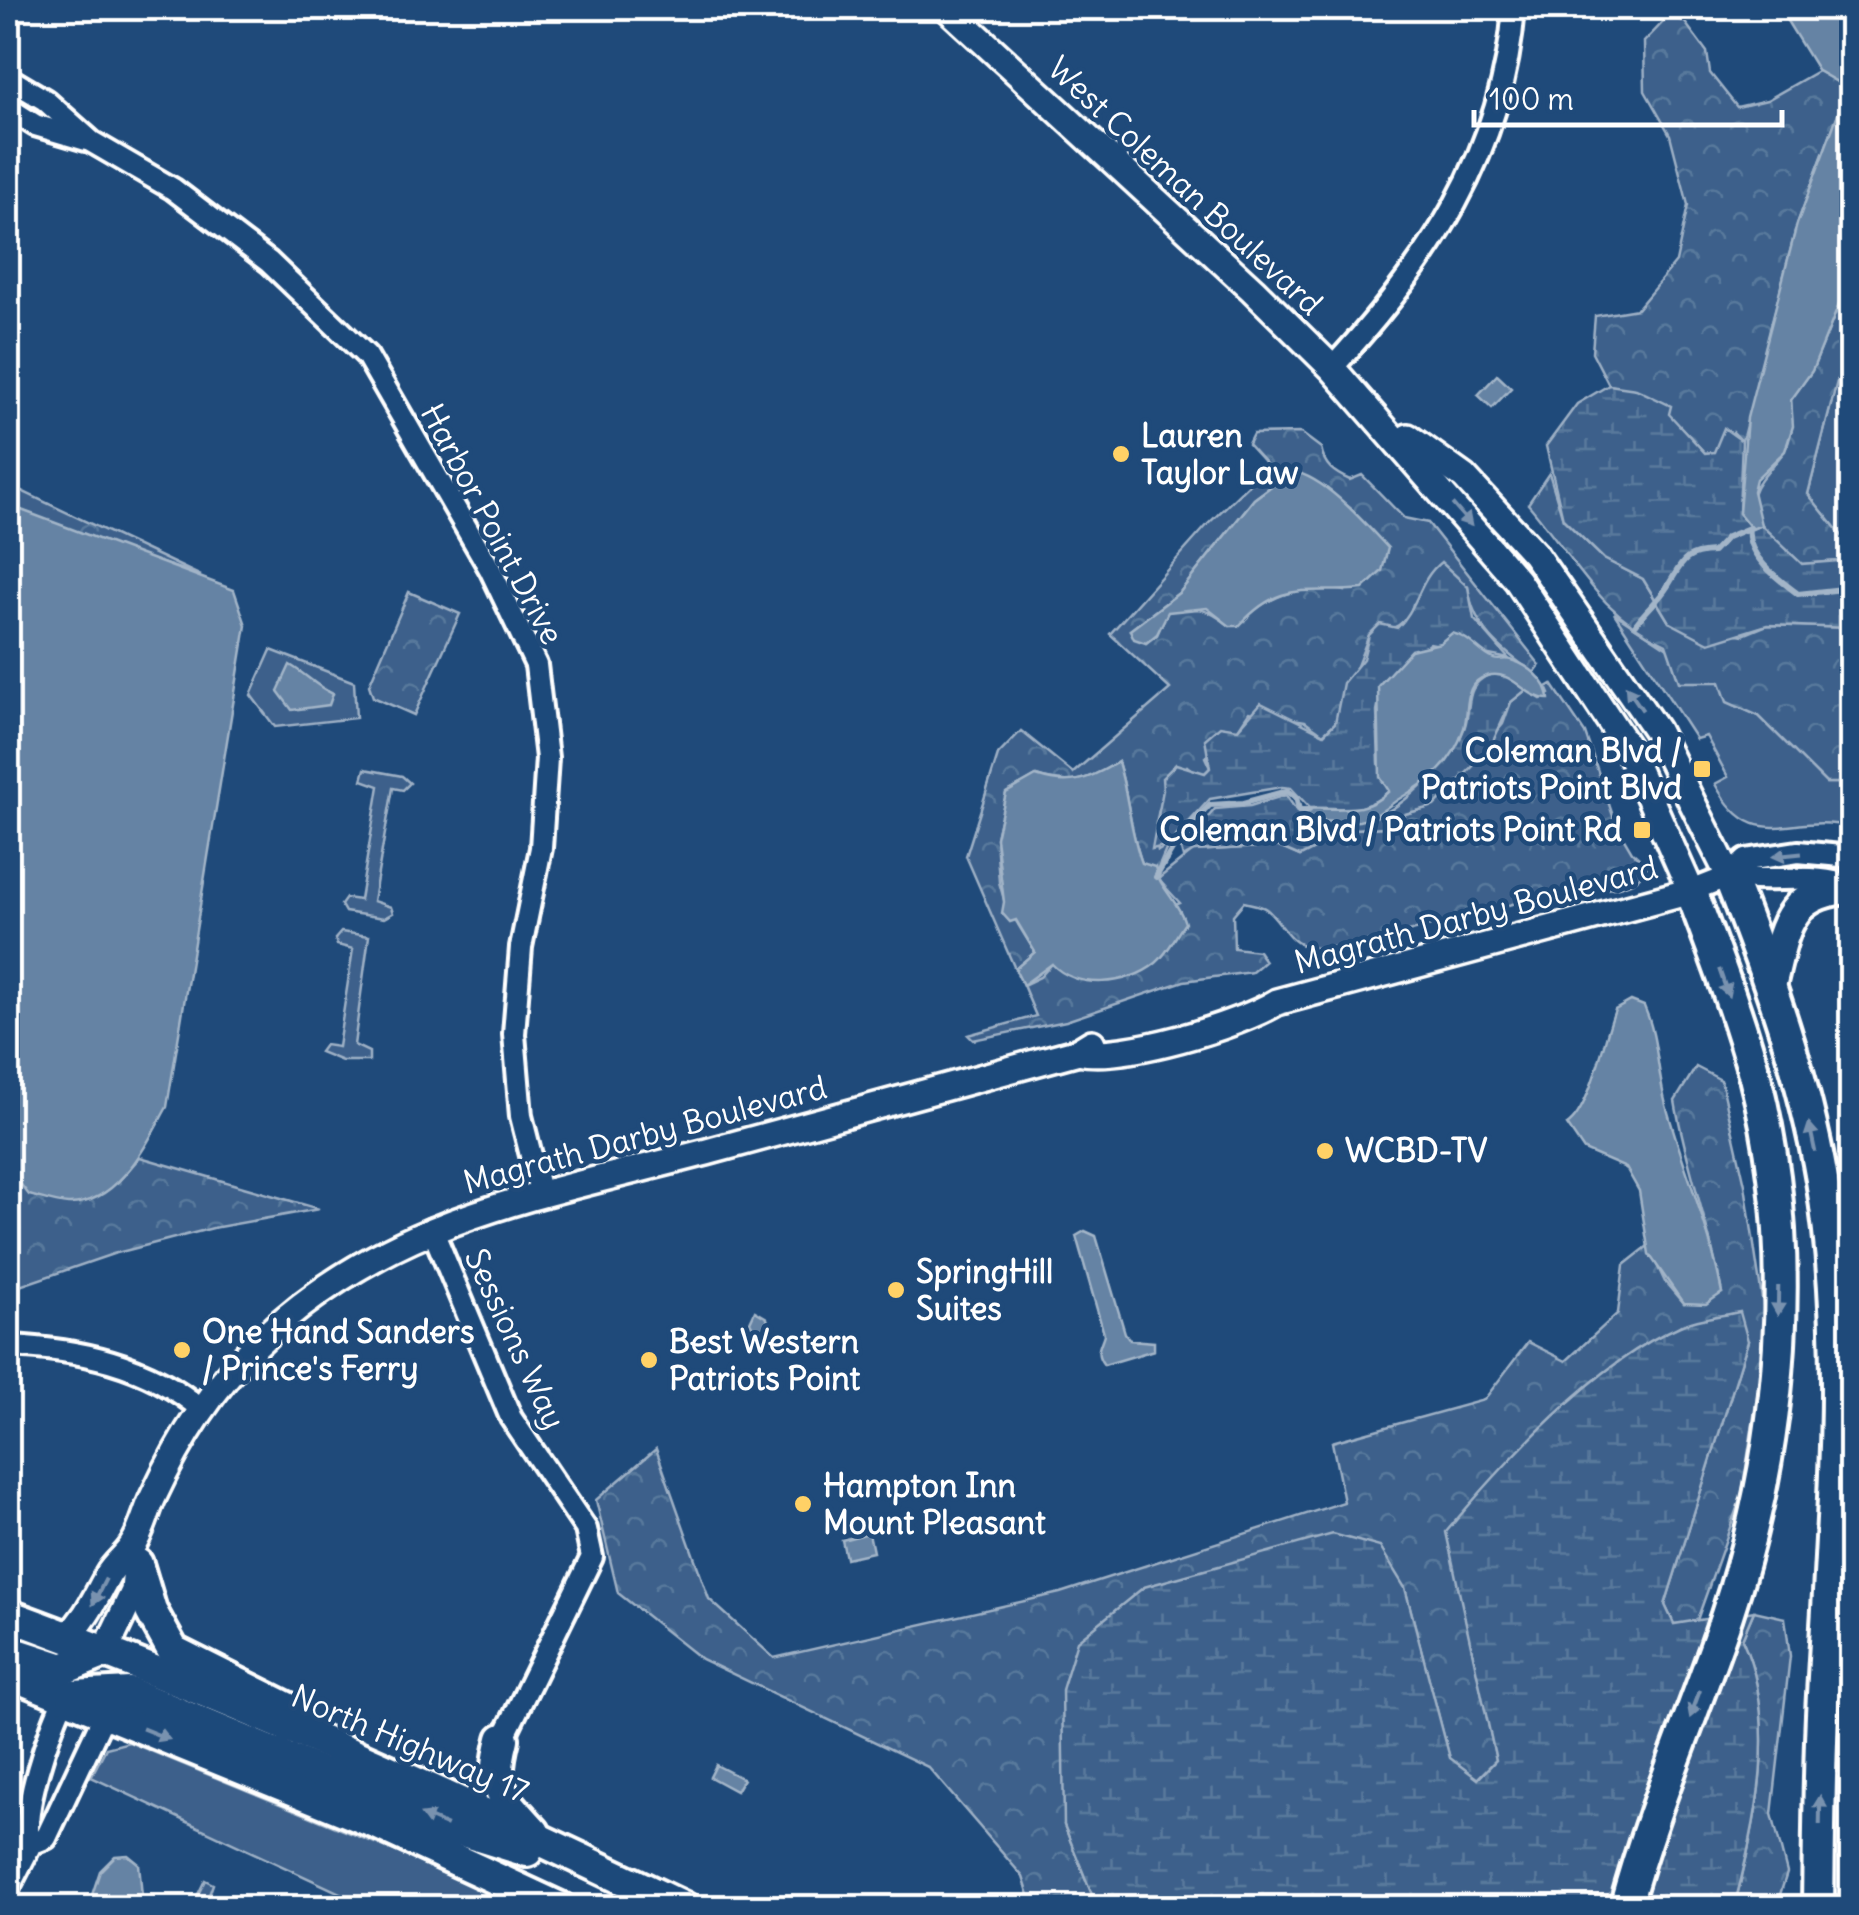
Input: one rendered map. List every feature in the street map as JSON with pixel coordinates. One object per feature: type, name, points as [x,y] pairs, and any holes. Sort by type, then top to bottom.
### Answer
[{"type":"highway","points":[[1729,876],[1771,982],[1822,1181],[1831,1260],[1837,1380],[1818,1908]]},
{"type":"highway","points":[[1771,982],[1794,910],[1824,888],[1852,887]]},
{"type":"highway","points":[[1624,1908],[1728,1612],[1768,1448],[1777,1359],[1779,1258],[1774,1182],[1755,1079],[1691,891]]},
{"type":"highway","points":[[134,1556],[150,1611],[172,1652],[373,1750],[404,1779]]},
{"type":"highway","name":"North Highway 17","points":[[8,1615],[404,1779],[684,1908]]},
{"type":"highway","points":[[8,1651],[63,1668],[105,1652]]},
{"type":"highway","points":[[8,1673],[376,1823],[560,1908]]},
{"type":"highway","points":[[66,1697],[130,1693],[456,1830],[628,1880]]},
{"type":"highway","points":[[503,1739],[495,1772],[499,1787],[539,1838]]},
{"type":"main road","name":"West Coleman Boulevard","points":[[946,8],[1253,290],[1332,368],[1517,580],[1627,747],[1691,891]]},
{"type":"main road","name":"West Coleman Boulevard","points":[[1376,414],[1464,477],[1534,553],[1656,730],[1729,876]]},
{"type":"main road","name":"Magrath Darby Boulevard","points":[[105,1652],[134,1591],[134,1556],[175,1452],[202,1410],[254,1347],[298,1310],[342,1276],[432,1229],[540,1191],[622,1174],[1080,1051],[1095,1042],[1258,1002],[1277,1002],[1691,891]]},
{"type":"main road","name":"Magrath Darby Boulevard","points":[[67,1637],[85,1620],[119,1558],[134,1556]]},
{"type":"street","points":[[1332,368],[1393,301],[1458,198],[1502,98],[1514,8]]},
{"type":"street","name":"Harbor Point Drive","points":[[8,78],[45,100],[92,142],[173,190],[269,262],[367,356],[490,569],[536,664],[547,758],[540,848],[522,946],[514,1034],[522,1116],[540,1191]]},
{"type":"street","name":"Harbor Point Drive","points":[[8,108],[35,125],[92,142]]},
{"type":"street","points":[[1691,891],[1729,876],[1746,860],[1798,852],[1852,857]]},
{"type":"street","points":[[1729,876],[1759,882],[1819,880],[1852,887]]},
{"type":"street","name":"Sessions Way","points":[[432,1229],[511,1418],[586,1529],[592,1557],[503,1739]]},
{"type":"street","points":[[8,1346],[46,1348],[141,1369],[174,1386],[202,1410]]},
{"type":"street","points":[[31,1844],[25,1821],[47,1752],[47,1732],[66,1697]]},
{"type":"street","points":[[8,1889],[31,1844],[46,1838],[105,1713]]},
{"type":"green space","points":[[1668,17],[1684,21],[1707,52],[1710,73],[1737,107],[1767,100],[1818,71],[1837,82],[1845,95],[1797,224],[1742,441],[1733,432],[1714,452],[1705,453],[1651,401],[1609,385],[1592,352],[1595,316],[1637,309],[1676,262],[1688,205],[1670,135],[1645,91],[1644,42]]},
{"type":"green space","points":[[1851,275],[1851,327],[1808,494],[1851,547],[1851,560],[1801,564],[1762,526],[1755,514],[1753,494],[1787,447],[1791,400],[1812,371]]},
{"type":"green space","points":[[1851,327],[1851,547],[1808,494]]},
{"type":"green space","points":[[1609,385],[1636,389],[1671,406],[1669,414],[1705,453],[1714,452],[1724,428],[1742,441],[1739,513],[1752,529],[1761,525],[1802,564],[1851,560],[1851,628],[1767,625],[1709,643],[1669,622],[1643,579],[1604,559],[1563,519],[1546,446],[1577,404]]},
{"type":"green space","points":[[1301,433],[1321,448],[1335,472],[1350,480],[1362,475],[1404,518],[1428,523],[1540,665],[1534,673],[1491,637],[1476,615],[1468,587],[1413,604],[1402,623],[1369,635],[1335,723],[1323,734],[1305,721],[1249,712],[1238,729],[1205,757],[1210,768],[1205,773],[1196,774],[1187,766],[1161,804],[1156,826],[1158,851],[1168,845],[1157,871],[1142,863],[1118,762],[1078,780],[1036,776],[1006,793],[996,838],[999,882],[1005,903],[1035,952],[1015,969],[966,856],[998,755],[1021,731],[1073,773],[1170,689],[1110,634],[1209,523],[1268,466],[1248,444],[1253,434]],"holes":[[[1278,481],[1322,486],[1354,511],[1345,591],[1311,589],[1283,595],[1230,626],[1201,610],[1167,612],[1157,635],[1146,643],[1130,630],[1180,592],[1254,499]]]},
{"type":"green space","points":[[1549,473],[1563,519],[1604,559],[1643,579],[1669,622],[1743,635],[1767,625],[1851,628],[1851,783],[1826,783],[1759,716],[1727,702],[1720,682],[1679,682],[1666,644],[1622,617],[1605,601],[1528,504]]},
{"type":"green space","points":[[8,483],[201,576],[92,540],[8,505]]},
{"type":"green space","points":[[1441,562],[1468,587],[1474,619],[1509,659],[1430,643],[1383,680],[1377,711],[1379,763],[1389,791],[1370,804],[1352,808],[1310,808],[1291,788],[1282,787],[1210,799],[1168,845],[1152,849],[1162,778],[1176,764],[1205,773],[1210,768],[1205,739],[1220,726],[1238,729],[1261,703],[1324,734],[1335,723],[1343,683],[1363,659],[1369,635],[1380,624],[1397,628],[1410,612],[1427,577]]},
{"type":"green space","points":[[409,592],[460,614],[414,715],[373,697],[369,685]]},
{"type":"green space","points":[[1614,613],[1720,682],[1728,702],[1759,716],[1826,783],[1851,783],[1851,827],[1775,827],[1744,819],[1715,784],[1728,777],[1706,736],[1696,739]]},
{"type":"green space","points":[[271,650],[354,682],[356,718],[275,727],[251,695]]},
{"type":"green space","points":[[1490,674],[1508,676],[1526,690],[1511,702],[1489,750],[1434,806],[1405,814],[1383,827],[1354,829],[1300,856],[1277,846],[1194,851],[1183,857],[1181,849],[1215,809],[1250,806],[1286,795],[1298,813],[1306,813],[1313,821],[1368,819],[1387,812],[1414,792],[1451,751],[1465,726],[1476,684]]},
{"type":"green space","points":[[1552,684],[1585,733],[1616,825],[1632,852],[1649,867],[1632,882],[1540,897],[1390,936],[1325,948],[1298,943],[1266,909],[1244,902],[1233,915],[1234,948],[1258,951],[1265,961],[1252,972],[1184,981],[1066,1021],[973,1040],[968,1035],[1036,1016],[1023,985],[1040,977],[1052,964],[1180,903],[1158,879],[1193,851],[1277,846],[1300,856],[1354,829],[1383,827],[1405,814],[1434,806],[1503,724],[1511,702],[1526,690],[1541,699],[1550,694],[1547,687]]},
{"type":"green space","points":[[365,769],[402,776],[410,783],[403,790],[393,788],[373,901],[391,907],[393,913],[384,918],[345,912],[341,905],[346,898],[360,900],[379,786],[362,780]]},
{"type":"green space","points":[[341,932],[369,936],[354,1045],[369,1052],[369,1061],[342,1061],[320,1052],[325,1045],[338,1047],[353,949],[337,945],[335,939]]},
{"type":"green space","points":[[1696,1067],[1721,1080],[1745,1185],[1767,1332],[1742,1494],[1696,1623],[1674,1624],[1665,1605],[1748,1341],[1681,1325],[1584,1394],[1500,1472],[1447,1532],[1496,1760],[1477,1779],[1450,1759],[1405,1588],[1064,1825],[1097,1907],[1033,1907],[1023,1877],[928,1767],[701,1659],[618,1593],[596,1500],[656,1449],[709,1599],[774,1658],[1060,1593],[1344,1502],[1332,1442],[1484,1400],[1528,1342],[1566,1361],[1618,1313],[1624,1265],[1648,1246],[1665,1282],[1683,1303],[1722,1293],[1675,1101]]},
{"type":"green space","points":[[8,1108],[12,1173],[71,1204],[118,1182],[140,1157],[319,1209],[213,1228],[113,1254],[8,1290]]},
{"type":"green space","points":[[1740,1312],[1748,1341],[1665,1605],[1674,1624],[1754,1611],[1742,1639],[1760,1704],[1760,1773],[1750,1841],[1734,1907],[1097,1907],[1064,1825],[1062,1690],[1077,1641],[1144,1587],[1333,1534],[1380,1547],[1405,1588],[1450,1758],[1478,1779],[1496,1760],[1446,1532],[1553,1416],[1616,1364],[1680,1326]]},
{"type":"green space","points":[[1754,1611],[1785,1618],[1790,1656],[1772,1814],[1787,1873],[1776,1907],[1734,1908],[1750,1842],[1760,1773],[1760,1704],[1742,1639]]},
{"type":"green space","points":[[129,1742],[526,1907],[370,1907],[91,1777],[106,1748]]},
{"type":"green space","points":[[1851,1786],[1851,1907],[1842,1907],[1847,1797]]},
{"type":"green space","points":[[205,1880],[213,1884],[208,1898],[226,1907],[192,1907]]},
{"type":"shaded area","points":[[1779,8],[1847,8],[1851,23],[1844,35],[1852,49],[1851,275],[1812,371],[1791,400],[1793,426],[1785,451],[1756,479],[1753,491],[1761,525],[1752,529],[1739,513],[1747,418],[1797,224],[1845,95],[1837,82],[1818,71]]},
{"type":"shaded area","points":[[1497,375],[1511,388],[1492,408],[1478,395]]},
{"type":"shaded area","points":[[1292,471],[1331,492],[1388,548],[1382,571],[1363,589],[1282,595],[1254,611],[1239,626],[1230,626],[1207,608],[1168,612],[1157,634],[1146,643],[1134,639],[1130,630],[1180,592],[1254,499]]},
{"type":"shaded area","points":[[8,505],[234,590],[246,625],[167,1107],[140,1154],[116,1183],[86,1202],[68,1204],[29,1195],[12,1173],[8,1108]]},
{"type":"shaded area","points":[[1452,633],[1494,659],[1511,660],[1530,670],[1545,686],[1549,699],[1533,695],[1504,676],[1479,679],[1470,691],[1459,741],[1430,778],[1365,820],[1313,821],[1302,809],[1359,807],[1389,791],[1380,777],[1378,686],[1411,650],[1440,643]]},
{"type":"shaded area","points":[[290,665],[333,694],[329,705],[292,710],[278,691]]},
{"type":"shaded area","points":[[1118,762],[1142,863],[1155,867],[1185,923],[1160,959],[1131,977],[1088,981],[1074,978],[1052,964],[1023,985],[1015,969],[1035,952],[1016,920],[1010,922],[1002,913],[996,838],[1006,793],[1036,776],[1078,780]]},
{"type":"shaded area","points":[[1631,1001],[1644,1006],[1649,1018],[1666,1105],[1717,1269],[1722,1293],[1706,1304],[1683,1303],[1649,1254],[1639,1191],[1626,1168],[1584,1150],[1567,1125],[1583,1105],[1615,1010]]},
{"type":"shaded area","points":[[1085,1231],[1096,1236],[1125,1333],[1130,1340],[1154,1342],[1154,1350],[1104,1365],[1101,1361],[1099,1350],[1104,1334],[1076,1236]]},
{"type":"shaded area","points":[[755,1311],[767,1318],[770,1335],[766,1341],[759,1339],[750,1322]]},
{"type":"shaded area","points":[[869,1533],[873,1552],[846,1558],[842,1540]]},
{"type":"shaded area","points":[[716,1765],[743,1779],[736,1791],[710,1777]]},
{"type":"shaded area","points":[[128,1855],[139,1864],[143,1907],[88,1907],[100,1871],[115,1856]]},
{"type":"waterway","points":[[1636,624],[1684,561],[1713,552],[1727,537],[1749,528],[1757,557],[1798,594],[1852,588]]},
{"type":"waterway","points":[[1156,877],[1180,836],[1210,805],[1243,803],[1287,791],[1296,797],[1299,810],[1309,810]]},
{"type":"place","name":"Lauren Taylor Law","points":[[1121,454]]},
{"type":"place","name":"Coleman Blvd / Patriots Point Blvd","points":[[1702,769]]},
{"type":"place","name":"Coleman Blvd / Patriots Point Rd","points":[[1642,830]]},
{"type":"place","name":"WCBD-TV","points":[[1325,1151]]},
{"type":"place","name":"SpringHill Suites","points":[[896,1290]]},
{"type":"place","name":"One Hand Sanders / Prince's Ferry","points":[[182,1350]]},
{"type":"place","name":"Best Western Patriots Point","points":[[649,1360]]},
{"type":"place","name":"Hampton Inn Mount Pleasant","points":[[803,1504]]}]
